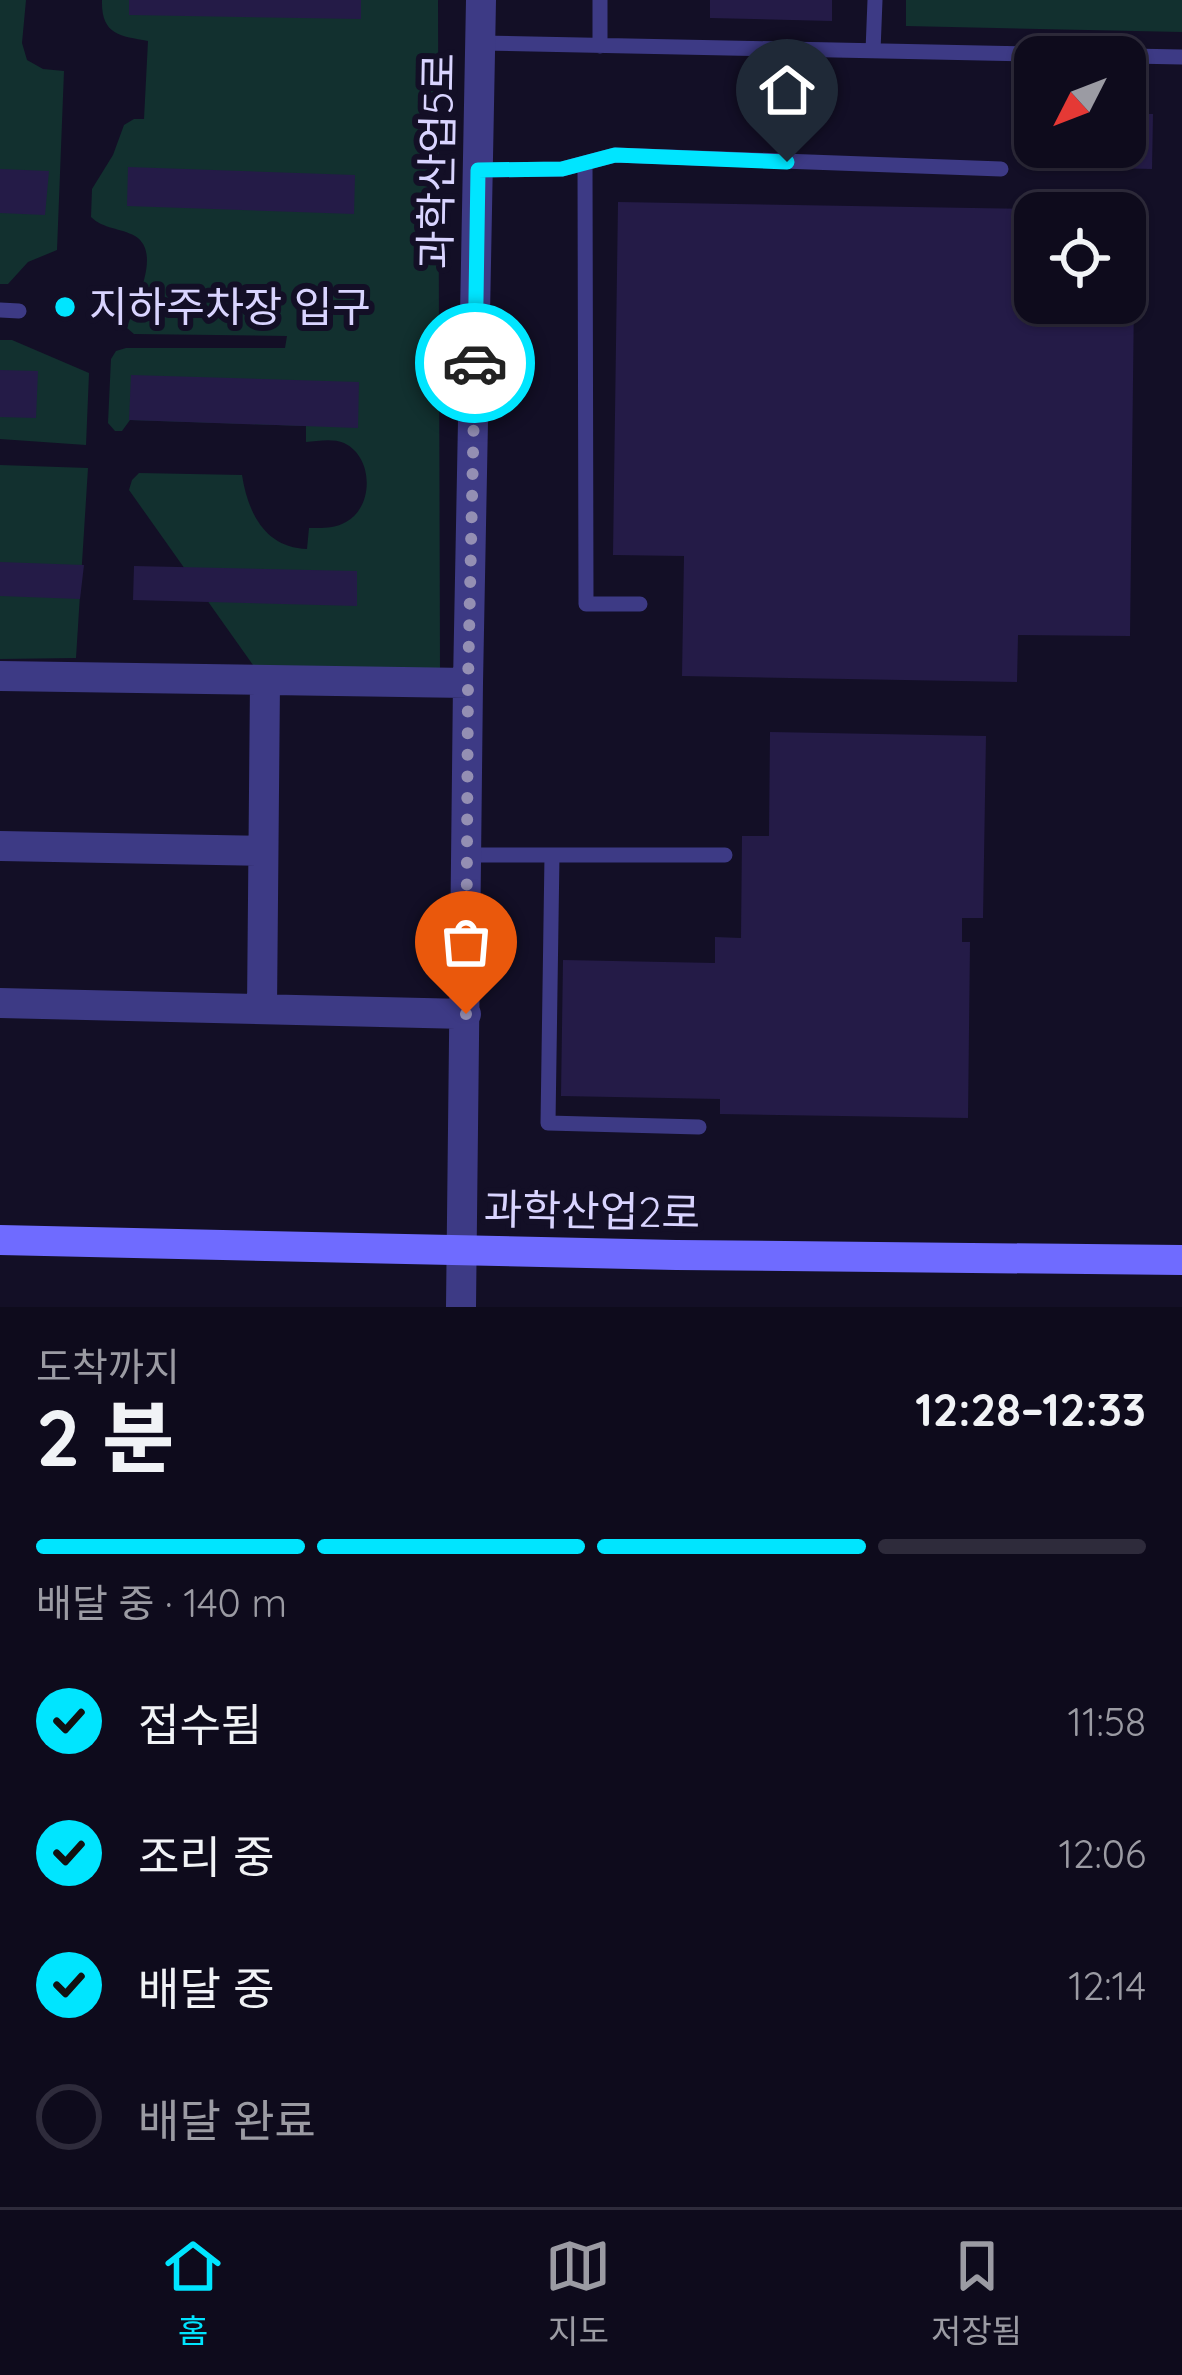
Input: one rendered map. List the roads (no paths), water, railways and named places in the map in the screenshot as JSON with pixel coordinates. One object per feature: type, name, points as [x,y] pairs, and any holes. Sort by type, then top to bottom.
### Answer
[{"type":"street","name":"과학산업5로","points":[[461,1307],[481,0]]},
{"type":"street","points":[[0,676],[468,683]]},
{"type":"street","points":[[262,1009],[265,682]]},
{"type":"street","points":[[0,846],[263,851]]},
{"type":"street","points":[[0,1003],[466,1014]]},
{"type":"street","name":"과학산업2로","points":[[0,1240],[676,1256],[1182,1260]]},
{"type":"lane","points":[[600,0],[600,46]]},
{"type":"lane","points":[[873,51],[875,0]]},
{"type":"lane","points":[[481,43],[1182,57]]},
{"type":"lane","points":[[478,170],[562,169],[615,155],[1001,169]]},
{"type":"lane","points":[[585,164],[586,604],[640,604]]},
{"type":"lane","points":[[0,310],[19,311]]},
{"type":"lane","points":[[467,855],[724,855]]},
{"type":"lane","points":[[552,855],[548,1123],[699,1127]]},
{"type":"place","name":"지하주차장 입구","points":[[65,307]]}]
